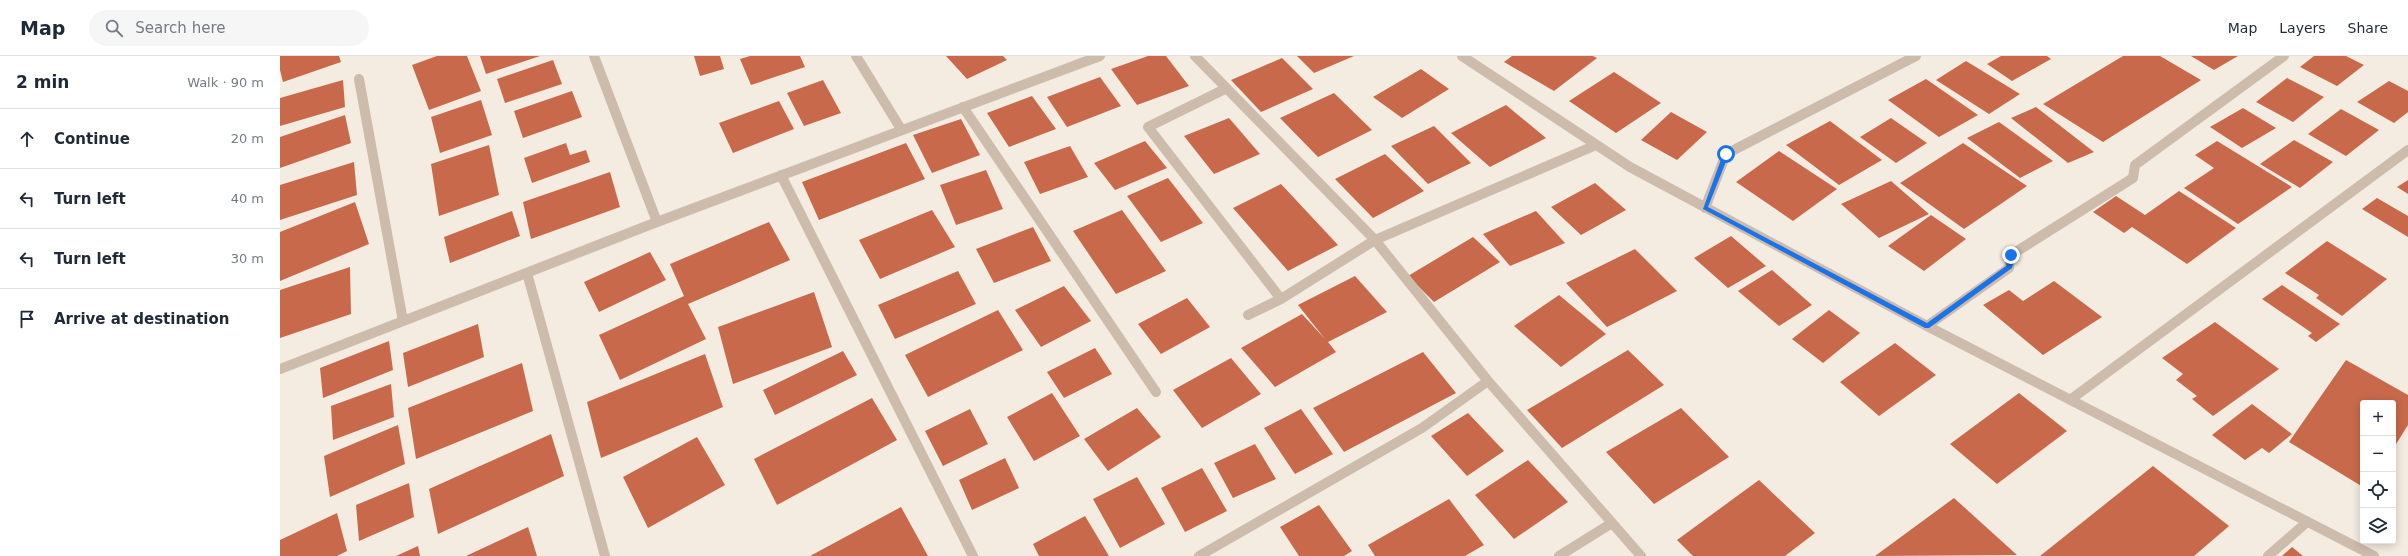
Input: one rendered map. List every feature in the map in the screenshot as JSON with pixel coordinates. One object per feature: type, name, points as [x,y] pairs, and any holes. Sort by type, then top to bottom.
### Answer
[{"type":"street","points":[[594,56],[657,222]]},
{"type":"street","points":[[856,56],[901,130]]},
{"type":"street","points":[[280,369],[657,222],[1100,56]]},
{"type":"street","points":[[1195,56],[1225,89],[1375,240],[1488,381],[1641,556]]},
{"type":"street","points":[[1462,56],[1630,167],[1927,326],[2374,556]]},
{"type":"street","points":[[1705,208],[1726,154],[1916,56]]},
{"type":"street","points":[[1927,326],[2009,268],[2011,255],[2133,178],[2135,165],[2284,56]]},
{"type":"street","points":[[359,79],[403,321]]},
{"type":"street","points":[[1225,89],[1148,127],[1281,299]]},
{"type":"street","points":[[963,107],[1156,392]]},
{"type":"street","points":[[1248,315],[1281,299],[1375,240],[1596,145]]},
{"type":"street","points":[[2070,400],[2408,150]]},
{"type":"street","points":[[781,175],[973,556]]},
{"type":"street","points":[[527,273],[605,556]]},
{"type":"street","points":[[1199,556],[1422,428],[1488,381]]},
{"type":"street","points":[[2268,556],[2307,522]]},
{"type":"street","points":[[1559,556],[1612,523]]},
{"type":"building","points":[[280,56],[339,56],[341,62],[283,82],[280,70]]},
{"type":"building","points":[[437,56],[467,56],[481,91],[429,110],[412,65]]},
{"type":"building","points":[[480,56],[540,56],[486,74]]},
{"type":"building","points":[[694,56],[720,56],[724,69],[700,76]]},
{"type":"building","points":[[750,56],[800,56],[805,67],[751,85],[740,59]]},
{"type":"building","points":[[946,56],[1003,56],[1007,60],[967,79]]},
{"type":"building","points":[[1148,56],[1166,56],[1189,86],[1137,105],[1111,69]]},
{"type":"building","points":[[1297,56],[1354,56],[1314,73]]},
{"type":"building","points":[[1512,56],[1593,56],[1597,58],[1554,91],[1504,62]]},
{"type":"building","points":[[2001,56],[2047,56],[2051,59],[2012,81],[1987,64]]},
{"type":"building","points":[[2123,56],[2160,56],[2201,80],[2103,142],[2043,104]]},
{"type":"building","points":[[2191,56],[2238,56],[2214,70]]},
{"type":"building","points":[[2314,56],[2346,56],[2364,65],[2337,86],[2300,67]]},
{"type":"building","points":[[1282,58],[1313,89],[1261,112],[1231,80]]},
{"type":"building","points":[[553,60],[562,84],[505,103],[497,79]]},
{"type":"building","points":[[1966,61],[2020,94],[1989,114],[1936,80]]},
{"type":"building","points":[[1421,69],[1449,89],[1402,118],[1373,97]]},
{"type":"building","points":[[1614,72],[1661,103],[1616,133],[1569,101]]},
{"type":"building","points":[[1100,77],[1121,106],[1067,127],[1047,97]]},
{"type":"building","points":[[2287,78],[2324,97],[2293,122],[2256,102]]},
{"type":"building","points":[[1926,79],[1978,115],[1939,137],[1888,100]]},
{"type":"building","points":[[343,80],[345,107],[280,126],[280,98]]},
{"type":"building","points":[[823,80],[841,113],[804,126],[787,93]]},
{"type":"building","points":[[2389,81],[2408,91],[2408,112],[2394,123],[2357,102]]},
{"type":"building","points":[[572,91],[582,117],[523,138],[514,111]]},
{"type":"building","points":[[1334,93],[1372,130],[1318,157],[1280,118]]},
{"type":"building","points":[[1032,96],[1056,129],[1009,147],[987,113]]},
{"type":"building","points":[[481,100],[492,135],[440,153],[431,117]]},
{"type":"building","points":[[779,101],[794,129],[733,153],[719,123]]},
{"type":"building","points":[[1506,105],[1546,138],[1490,167],[1451,133]]},
{"type":"building","points":[[2036,107],[2094,152],[2068,163],[2011,118]]},
{"type":"building","points":[[2243,108],[2276,128],[2242,148],[2210,127]]},
{"type":"building","points":[[2341,109],[2379,130],[2346,156],[2308,134]]},
{"type":"building","points":[[1671,112],[1707,132],[1677,160],[1641,140]]},
{"type":"building","points":[[345,115],[351,143],[280,168],[280,137]]},
{"type":"building","points":[[1229,118],[1260,154],[1214,174],[1184,136]]},
{"type":"building","points":[[1891,118],[1927,143],[1896,163],[1860,137]]},
{"type":"building","points":[[961,119],[980,155],[932,173],[913,135]]},
{"type":"building","points":[[1830,121],[1882,160],[1839,185],[1786,145]]},
{"type":"building","points":[[1999,122],[2053,161],[2020,178],[1967,138]]},
{"type":"building","points":[[1434,126],[1471,163],[1428,184],[1391,146]]},
{"type":"building","points":[[2294,140],[2333,162],[2300,188],[2260,164]]},
{"type":"building","points":[[1145,141],[1167,168],[1115,190],[1094,163]]},
{"type":"building","points":[[2217,141],[2292,187],[2238,224],[2184,188],[2214,168],[2195,155]]},
{"type":"building","points":[[566,143],[570,155],[586,150],[590,162],[532,183],[524,158]]},
{"type":"building","points":[[906,143],[925,179],[819,220],[802,182]]},
{"type":"building","points":[[1963,143],[2027,186],[1964,229],[1900,183]]},
{"type":"building","points":[[489,145],[499,195],[439,216],[431,164]]},
{"type":"building","points":[[1070,146],[1088,177],[1040,194],[1024,162]]},
{"type":"building","points":[[1779,151],[1837,189],[1793,221],[1736,182]]},
{"type":"building","points":[[1385,154],[1424,191],[1373,218],[1335,179]]},
{"type":"building","points":[[354,162],[357,195],[280,220],[280,185]]},
{"type":"building","points":[[986,170],[1003,209],[956,225],[940,185]]},
{"type":"building","points":[[610,172],[620,207],[531,239],[523,202]]},
{"type":"building","points":[[1168,178],[1203,223],[1161,242],[1127,196]]},
{"type":"building","points":[[2408,180],[2408,194],[2397,187]]},
{"type":"building","points":[[1891,181],[1929,214],[1879,238],[1841,204]]},
{"type":"building","points":[[1595,183],[1626,210],[1581,235],[1551,207]]},
{"type":"building","points":[[1281,184],[1338,245],[1288,271],[1233,208]]},
{"type":"building","points":[[2179,191],[2236,228],[2187,264],[2132,227],[2124,233],[2093,212],[2116,196],[2145,215]]},
{"type":"building","points":[[2377,198],[2408,216],[2408,237],[2362,209]]},
{"type":"building","points":[[355,202],[369,244],[280,281],[280,232]]},
{"type":"building","points":[[932,210],[955,247],[880,279],[859,240]]},
{"type":"building","points":[[1122,210],[1166,271],[1116,294],[1073,231]]},
{"type":"building","points":[[512,211],[520,236],[450,263],[444,237]]},
{"type":"building","points":[[1536,211],[1565,243],[1510,266],[1483,234]]},
{"type":"building","points":[[1931,215],[1966,239],[1924,271],[1888,246]]},
{"type":"building","points":[[769,222],[790,260],[688,304],[706,339],[620,380],[599,335],[684,296],[670,264]]},
{"type":"building","points":[[1033,227],[1051,261],[994,283],[976,249]]},
{"type":"building","points":[[1731,236],[1766,266],[1728,288],[1694,258]]},
{"type":"building","points":[[1473,237],[1500,262],[1434,302],[1408,276]]},
{"type":"building","points":[[2327,241],[2387,279],[2342,316],[2316,298],[2319,295],[2285,273]]},
{"type":"building","points":[[1635,249],[1677,291],[1607,327],[1566,283]]},
{"type":"building","points":[[650,252],[666,280],[599,312],[584,282]]},
{"type":"building","points":[[350,267],[351,314],[280,338],[280,290]]},
{"type":"building","points":[[1772,270],[1812,305],[1779,326],[1738,291]]},
{"type":"building","points":[[958,271],[976,304],[895,339],[878,305]]},
{"type":"building","points":[[1355,276],[1387,312],[1328,342],[1336,352],[1275,387],[1241,348],[1302,314],[1325,339],[1298,305]]},
{"type":"building","points":[[2054,281],[2102,317],[2043,355],[1983,305],[2009,290],[2023,301]]},
{"type":"building","points":[[2282,285],[2340,324],[2316,342],[2308,336],[2312,333],[2262,299]]},
{"type":"building","points":[[1064,286],[1091,321],[1041,347],[1015,310]]},
{"type":"building","points":[[814,292],[832,347],[733,384],[718,327]]},
{"type":"building","points":[[1559,295],[1606,334],[1561,367],[1514,326]]},
{"type":"building","points":[[1187,298],[1210,327],[1161,354],[1138,324]]},
{"type":"building","points":[[998,310],[1023,350],[928,397],[905,355]]},
{"type":"building","points":[[1829,310],[1860,333],[1823,363],[1792,339]]},
{"type":"building","points":[[2215,322],[2279,369],[2213,416],[2192,399],[2197,396],[2176,380],[2183,374],[2162,358]]},
{"type":"building","points":[[478,324],[484,357],[408,387],[403,353]]},
{"type":"building","points":[[389,341],[393,370],[323,398],[320,368]]},
{"type":"building","points":[[1895,343],[1936,375],[1879,416],[1840,382]]},
{"type":"building","points":[[1095,348],[1112,374],[1064,398],[1047,372]]},
{"type":"building","points":[[1628,350],[1664,385],[1562,448],[1527,410]]},
{"type":"building","points":[[843,351],[857,375],[775,415],[763,390]]},
{"type":"building","points":[[1423,352],[1456,393],[1344,452],[1313,408]]},
{"type":"building","points":[[705,354],[723,407],[601,458],[587,402]]},
{"type":"building","points":[[1231,358],[1261,394],[1202,428],[1173,390]]},
{"type":"building","points":[[2346,360],[2408,395],[2408,425],[2396,444],[2396,400],[2360,400],[2360,485],[2289,442]]},
{"type":"building","points":[[522,363],[533,411],[416,459],[408,408]]},
{"type":"building","points":[[391,384],[394,417],[333,440],[331,406]]},
{"type":"building","points":[[1052,393],[1080,436],[1034,461],[1007,417]]},
{"type":"building","points":[[2019,393],[2067,431],[1997,484],[1950,444]]},
{"type":"building","points":[[872,398],[897,440],[777,505],[754,459]]},
{"type":"building","points":[[2252,404],[2292,434],[2269,453],[2262,448],[2245,460],[2212,435]]},
{"type":"building","points":[[1137,408],[1161,437],[1108,471],[1084,439]]},
{"type":"building","points":[[1681,408],[1729,457],[1654,504],[1606,452]]},
{"type":"building","points":[[970,409],[988,444],[943,466],[925,431]]},
{"type":"building","points":[[1301,409],[1333,454],[1295,474],[1264,428]]},
{"type":"building","points":[[1468,413],[1504,451],[1467,476],[1431,436]]},
{"type":"building","points":[[398,425],[405,464],[330,497],[324,456]]},
{"type":"building","points":[[551,434],[564,476],[438,534],[429,489]]},
{"type":"building","points":[[697,437],[725,485],[648,528],[623,477]]},
{"type":"building","points":[[1255,444],[1276,479],[1233,498],[1214,463]]},
{"type":"building","points":[[1005,458],[1019,488],[972,510],[959,480]]},
{"type":"building","points":[[1528,460],[1568,502],[1514,539],[1475,495]]},
{"type":"building","points":[[2153,466],[2229,526],[2194,556],[2040,556]]},
{"type":"building","points":[[1202,468],[1227,511],[1185,532],[1161,488]]},
{"type":"building","points":[[1137,477],[1165,524],[1120,548],[1093,499]]},
{"type":"building","points":[[1759,480],[1815,533],[1785,556],[1693,556],[1677,540]]},
{"type":"building","points":[[409,483],[414,517],[359,541],[356,505]]},
{"type":"building","points":[[1954,498],[2017,555],[1875,556]]},
{"type":"building","points":[[1449,499],[1484,545],[1465,556],[1375,556],[1368,545]]},
{"type":"building","points":[[1319,505],[1352,551],[1344,556],[1299,556],[1280,527]]},
{"type":"building","points":[[901,507],[928,556],[810,556]]},
{"type":"building","points":[[337,513],[347,551],[337,556],[280,556],[280,540]]},
{"type":"building","points":[[1085,516],[1109,556],[1039,556],[1033,544]]},
{"type":"building","points":[[528,527],[537,556],[466,556]]},
{"type":"building","points":[[418,546],[420,556],[396,556]]},
{"type":"building","points":[[2292,547],[2303,556],[2282,556]]},
{"type":"route","points":[[1726,154],[1705,208],[1927,326],[2009,268],[2011,255]]}]
